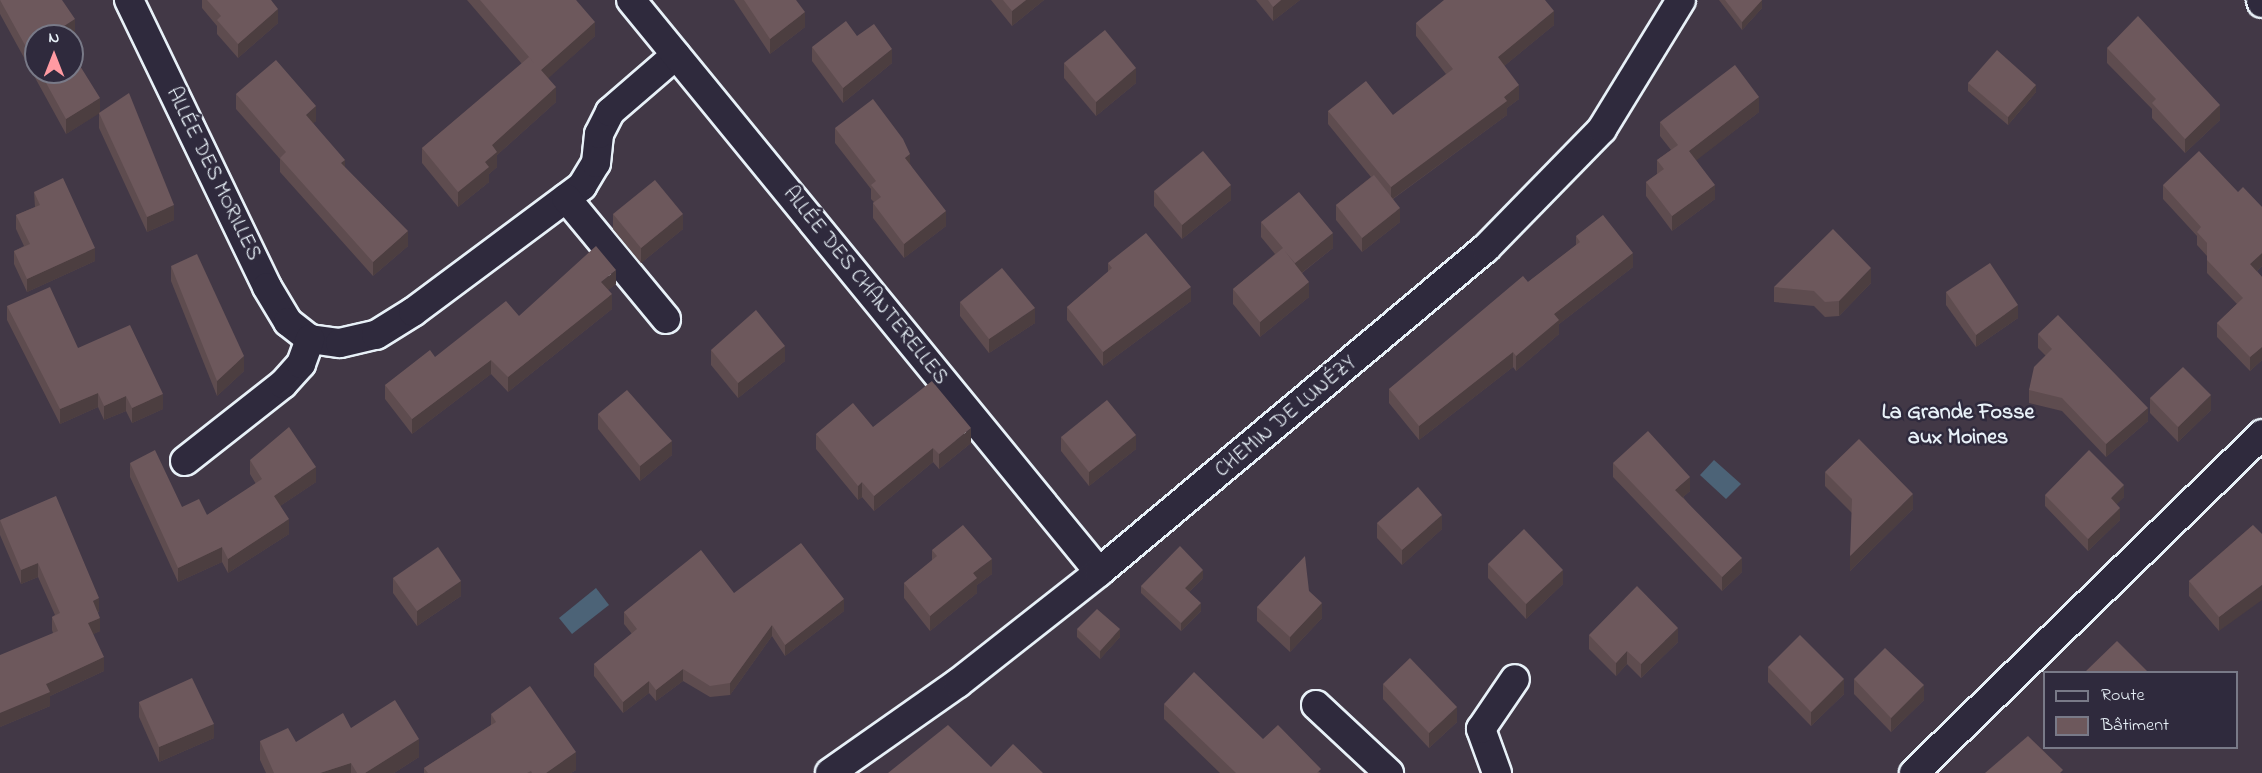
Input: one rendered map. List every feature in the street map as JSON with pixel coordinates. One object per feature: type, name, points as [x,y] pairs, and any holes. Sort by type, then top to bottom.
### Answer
[{"type":"street","name":"ALLÉE DES MORILLES","points":[[129,0],[267,287],[288,322],[310,339]]},
{"type":"street","name":"ALLÉE DES CHANTERELLES","points":[[631,0],[1100,572]]},
{"type":"street","name":"CHEMIN DE LUNÉZY","points":[[830,773],[958,683],[1100,572],[1486,248],[1602,129],[1681,0]]},
{"type":"street","points":[[185,461],[284,384],[301,364],[310,339],[340,343],[376,335],[582,186],[596,163],[599,134],[610,112],[676,55]]},
{"type":"street","points":[[566,198],[666,319]]},
{"type":"street","points":[[1914,773],[2262,434]]},
{"type":"street","points":[[1497,773],[1481,729],[1515,679]]},
{"type":"street","points":[[1316,705],[1389,773]]},
{"type":"water","points":[[1714,460],[1741,484],[1726,499],[1700,475]]},
{"type":"water","points":[[596,588],[609,605],[572,634],[559,618]]},
{"type":"building","points":[[0,0],[62,0],[75,19],[67,24],[24,24],[24,43]]},
{"type":"building","points":[[207,0],[271,0],[278,9],[238,44],[217,20],[221,16]]},
{"type":"building","points":[[480,0],[576,0],[595,22],[541,70],[556,87],[492,145],[497,152],[485,162],[489,167],[458,192],[422,148],[529,57],[536,65]]},
{"type":"building","points":[[744,0],[796,0],[805,12],[770,39]]},
{"type":"building","points":[[1003,0],[1026,0],[1012,11]]},
{"type":"building","points":[[1268,0],[1281,0],[1273,7]]},
{"type":"building","points":[[1444,0],[1545,0],[1554,11],[1498,57],[1519,85],[1504,97],[1507,101],[1391,187],[1328,111],[1366,81],[1393,115],[1453,69],[1416,23]]},
{"type":"building","points":[[1725,0],[1762,0],[1742,22]]},
{"type":"building","points":[[2138,16],[2220,105],[2185,139],[2152,103],[2156,99],[2107,48]]},
{"type":"building","points":[[846,21],[857,36],[874,24],[892,49],[843,88],[812,47]]},
{"type":"building","points":[[1105,30],[1136,68],[1096,102],[1064,63]]},
{"type":"building","points":[[1997,50],[2036,85],[2008,117],[1968,83]]},
{"type":"building","points":[[276,60],[316,106],[306,115],[345,160],[341,163],[408,231],[373,262],[280,158],[286,152],[236,94]]},
{"type":"building","points":[[1735,65],[1759,97],[1689,151],[1715,185],[1672,216],[1646,182],[1664,169],[1657,160],[1678,145],[1660,122]]},
{"type":"building","points":[[84,72],[100,98],[66,119],[47,84],[84,84]]},
{"type":"building","points":[[129,93],[174,205],[147,217],[99,113]]},
{"type":"building","points":[[873,99],[903,139],[910,154],[905,158],[946,211],[904,244],[873,203],[881,197],[871,185],[876,181],[835,128]]},
{"type":"building","points":[[1203,151],[1231,185],[1182,225],[1154,191]]},
{"type":"building","points":[[2199,151],[2238,192],[2243,187],[2262,207],[2262,253],[2250,264],[2262,277],[2262,347],[2250,357],[2217,323],[2243,298],[2207,260],[2207,243],[2197,232],[2201,227],[2163,185]]},
{"type":"building","points":[[1374,175],[1400,208],[1362,238],[1336,205]]},
{"type":"building","points":[[63,178],[95,248],[27,279],[14,251],[30,244],[16,215],[40,205],[34,192]]},
{"type":"building","points":[[655,180],[683,214],[641,248],[613,214]]},
{"type":"building","points":[[1299,192],[1333,233],[1295,263],[1284,250],[1309,282],[1260,322],[1233,289],[1283,248],[1261,222]]},
{"type":"building","points":[[1603,215],[1633,253],[1554,314],[1559,320],[1516,356],[1513,352],[1419,426],[1389,389],[1523,276],[1528,282],[1580,242],[1576,236]]},
{"type":"building","points":[[1833,229],[1871,268],[1839,301],[1825,302],[1814,291],[1774,287]]},
{"type":"building","points":[[1146,233],[1191,287],[1103,352],[1067,307],[1112,268],[1108,263]]},
{"type":"building","points":[[596,246],[616,270],[601,282],[612,294],[508,377],[491,360],[412,419],[385,385],[430,350],[435,357],[506,301],[519,316]]},
{"type":"building","points":[[197,254],[244,356],[217,381],[171,266]]},
{"type":"building","points":[[1990,263],[2018,305],[1976,335],[1946,292]]},
{"type":"building","points":[[1002,268],[1035,308],[989,339],[960,302]]},
{"type":"building","points":[[50,287],[78,348],[130,325],[163,394],[132,408],[126,396],[104,406],[98,393],[60,409],[7,306]]},
{"type":"building","points":[[756,310],[785,346],[738,383],[711,350]]},
{"type":"building","points":[[2058,315],[2148,408],[2106,444],[2062,398],[2029,390],[2034,367],[2052,349],[2038,334]]},
{"type":"building","points":[[2183,367],[2211,395],[2178,427],[2150,398]]},
{"type":"building","points":[[932,381],[971,428],[939,454],[933,448],[874,496],[862,482],[858,486],[816,434],[853,403],[873,427]]},
{"type":"building","points":[[627,390],[672,441],[640,466],[598,414]]},
{"type":"building","points":[[1107,400],[1136,435],[1089,472],[1061,437]]},
{"type":"building","points":[[289,427],[316,467],[274,496],[289,519],[228,559],[222,547],[178,568],[130,463],[155,450],[182,507],[199,499],[207,515],[262,479],[250,460]]},
{"type":"building","points":[[1648,431],[1690,477],[1675,490],[1742,558],[1722,577],[1613,463]]},
{"type":"building","points":[[1859,439],[1913,494],[1850,556],[1852,499],[1825,472]]},
{"type":"building","points":[[2089,450],[2124,485],[2111,498],[2120,508],[2088,539],[2045,495]]},
{"type":"building","points":[[1418,487],[1442,515],[1402,550],[1377,523]]},
{"type":"building","points":[[56,496],[99,598],[93,601],[100,618],[88,623],[104,657],[46,684],[50,692],[0,713],[0,655],[58,631],[52,617],[60,613],[38,563],[21,570],[0,520]]},
{"type":"building","points":[[963,525],[992,559],[973,573],[977,578],[930,616],[904,583],[937,556],[932,550]]},
{"type":"building","points":[[2253,525],[2262,534],[2262,585],[2219,617],[2189,581]]},
{"type":"building","points":[[1524,529],[1563,570],[1526,604],[1488,564]]},
{"type":"building","points":[[801,543],[844,599],[785,645],[772,625],[730,683],[710,686],[683,669],[656,690],[649,681],[623,702],[594,664],[637,629],[624,612],[701,550],[734,593]]},
{"type":"building","points":[[1180,546],[1203,570],[1185,588],[1201,603],[1181,623],[1141,586]]},
{"type":"building","points":[[438,547],[461,581],[417,611],[393,578]]},
{"type":"building","points":[[1305,556],[1309,591],[1322,603],[1290,637],[1257,607]]},
{"type":"building","points":[[1637,586],[1678,628],[1641,664],[1627,651],[1616,663],[1589,635]]},
{"type":"building","points":[[1097,609],[1120,629],[1100,651],[1077,629]]},
{"type":"building","points":[[1800,635],[1844,679],[1811,712],[1768,667]]},
{"type":"building","points":[[2117,641],[2147,671],[2086,671]]},
{"type":"building","points":[[1885,648],[1924,685],[1891,718],[1854,679]]},
{"type":"building","points":[[1410,658],[1457,707],[1429,733],[1383,684]]},
{"type":"building","points":[[1194,672],[1263,739],[1278,725],[1321,769],[1317,773],[1236,773],[1164,704]]},
{"type":"building","points":[[192,678],[214,724],[159,747],[139,702]]},
{"type":"building","points":[[530,686],[576,752],[546,773],[532,773],[531,771],[527,773],[428,773],[424,768],[496,722],[491,714]]},
{"type":"building","points":[[395,700],[419,739],[365,773],[357,773],[351,763],[320,773],[274,773],[260,741],[288,728],[296,742],[343,713],[351,728]]},
{"type":"building","points":[[948,725],[991,767],[1013,744],[1043,773],[888,773]]},
{"type":"building","points":[[2028,736],[2063,770],[2060,773],[1985,773]]},
{"type":"district","name":"La Grande Fosse aux Moines","points":[[1958,426]]}]
